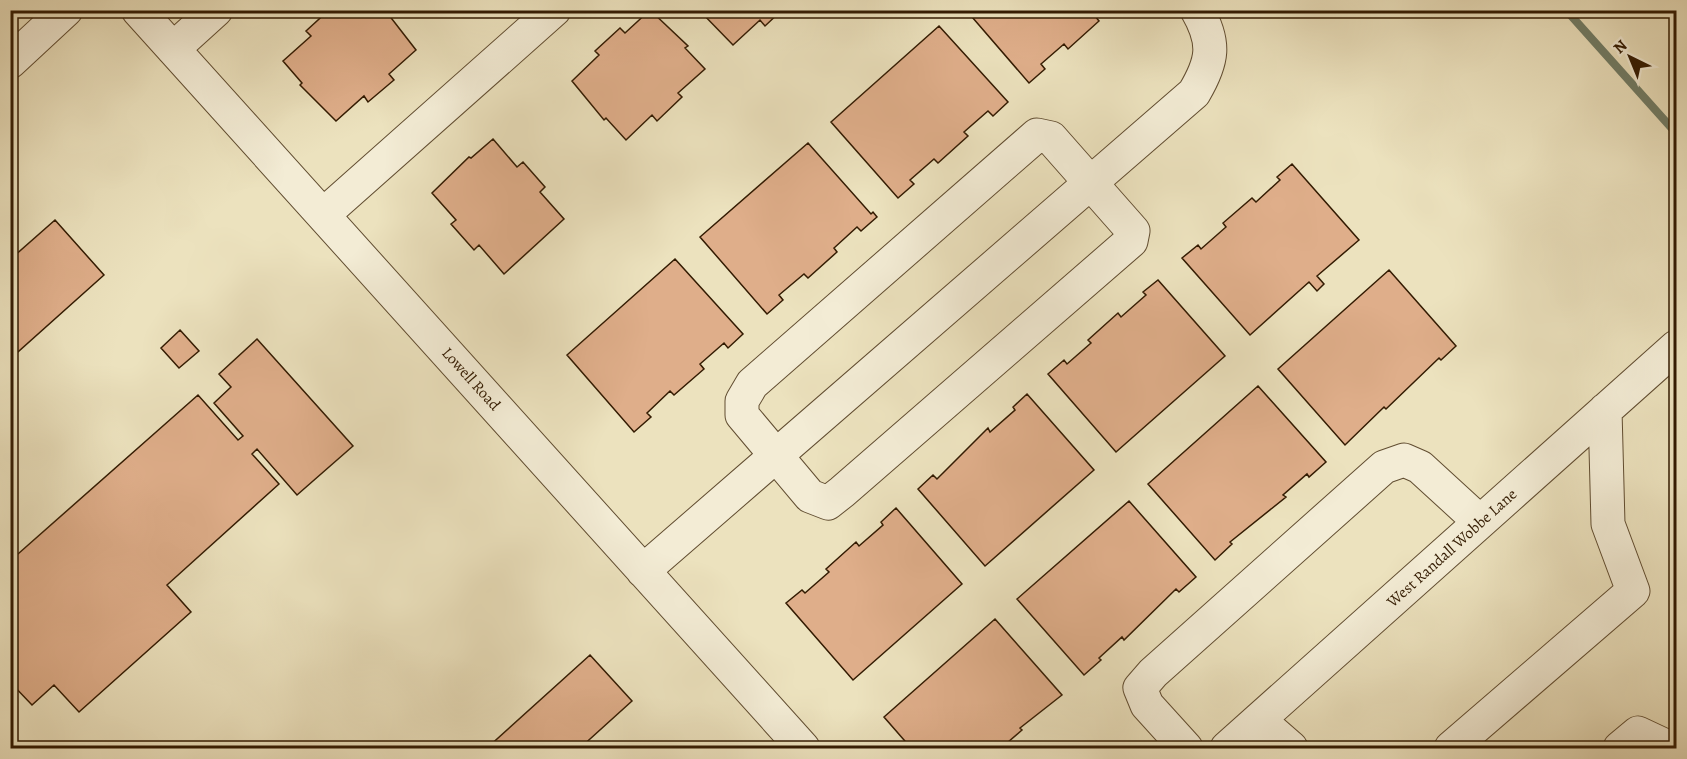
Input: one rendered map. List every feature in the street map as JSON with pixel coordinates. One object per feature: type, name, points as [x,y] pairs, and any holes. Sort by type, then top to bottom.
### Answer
[{"type":"street","points":[[10,62],[66,10]]},
{"type":"street","name":"Lowell Road","points":[[138,10],[803,748]]},
{"type":"street","points":[[173,49],[216,10]]},
{"type":"street","points":[[323,215],[554,10]]},
{"type":"street","points":[[643,571],[1194,93],[1208,71],[1211,49],[1207,28],[1197,10]]},
{"type":"street","points":[[1037,135],[1051,138],[1133,231],[1131,241],[828,503],[810,496],[777,455],[742,415],[742,401],[752,384],[1037,135]]},
{"type":"street","name":"West Randall Wobbe Lane","points":[[1227,748],[1677,346]]},
{"type":"street","points":[[1450,748],[1633,591],[1608,524],[1605,410]]},
{"type":"street","points":[[1186,748],[1147,705],[1140,688],[1152,673],[1384,467],[1404,460],[1420,467],[1480,522]]},
{"type":"street","points":[[1259,720],[1292,748]]},
{"type":"street","points":[[1620,748],[1638,733],[1670,748]]},
{"type":"building","points":[[329,10],[336,14],[340,10],[385,10],[416,50],[389,74],[394,80],[368,102],[364,96],[336,121],[300,85],[302,83],[283,61],[311,36],[306,31]]},
{"type":"building","points":[[650,10],[688,46],[685,48],[705,69],[678,93],[682,97],[657,121],[652,115],[626,140],[606,118],[604,120],[572,81],[599,55],[595,51],[620,28],[625,33]]},
{"type":"building","points":[[699,10],[782,10],[765,26],[760,20],[733,45]]},
{"type":"building","points":[[966,10],[1102,10],[1095,16],[1099,21],[1068,49],[1064,44],[1041,64],[1045,69],[1029,83]]},
{"type":"building","points":[[939,26],[1008,102],[993,116],[988,111],[964,132],[968,136],[938,163],[934,159],[910,180],[914,184],[898,198],[831,122]]},
{"type":"building","points":[[493,139],[517,167],[523,162],[545,187],[540,192],[564,219],[504,274],[479,245],[474,250],[451,224],[456,220],[432,193],[469,157],[471,158]]},
{"type":"building","points":[[808,143],[871,214],[873,212],[877,217],[861,231],[857,227],[834,248],[837,252],[808,278],[804,274],[779,295],[783,300],[767,314],[700,237]]},
{"type":"building","points":[[1292,164],[1359,240],[1317,276],[1324,284],[1317,291],[1309,282],[1250,335],[1182,258],[1198,245],[1201,249],[1226,227],[1223,223],[1252,198],[1256,202],[1280,180],[1277,177]]},
{"type":"building","points":[[55,220],[104,275],[10,359],[10,254],[13,257]]},
{"type":"building","points":[[675,259],[743,334],[728,348],[724,343],[700,364],[704,369],[674,395],[670,391],[647,413],[651,417],[634,432],[567,355]]},
{"type":"building","points":[[1389,270],[1456,346],[1441,360],[1439,358],[1386,409],[1384,407],[1345,445],[1278,369]]},
{"type":"building","points":[[1158,280],[1225,356],[1116,452],[1048,374],[1064,360],[1067,364],[1091,343],[1088,340],[1118,313],[1121,317],[1146,295],[1143,292]]},
{"type":"building","points":[[180,330],[199,351],[179,368],[161,348]]},
{"type":"building","points":[[257,339],[353,446],[297,495],[257,449],[252,454],[279,484],[167,585],[191,612],[79,712],[54,685],[32,705],[10,682],[10,561],[198,395],[238,440],[243,436],[214,403],[231,387],[219,374]]},
{"type":"building","points":[[1258,386],[1326,462],[1309,477],[1307,474],[1283,495],[1286,497],[1230,542],[1232,544],[1215,560],[1148,484]]},
{"type":"building","points":[[1027,394],[1094,470],[985,566],[918,489],[933,475],[937,479],[988,428],[990,432],[1015,410],[1013,407]]},
{"type":"building","points":[[1129,501],[1196,577],[1179,592],[1176,589],[1124,640],[1122,637],[1099,658],[1101,660],[1084,675],[1017,599]]},
{"type":"building","points":[[896,508],[962,584],[853,680],[786,603],[802,590],[805,593],[829,572],[826,569],[856,542],[859,546],[883,525],[881,522]]},
{"type":"building","points":[[995,619],[1062,695],[1020,728],[1022,730],[1001,748],[911,748],[884,717]]},
{"type":"building","points":[[590,655],[632,701],[580,748],[487,748]]},
{"type":"waterway","points":[[1566,10],[1676,133]]}]
